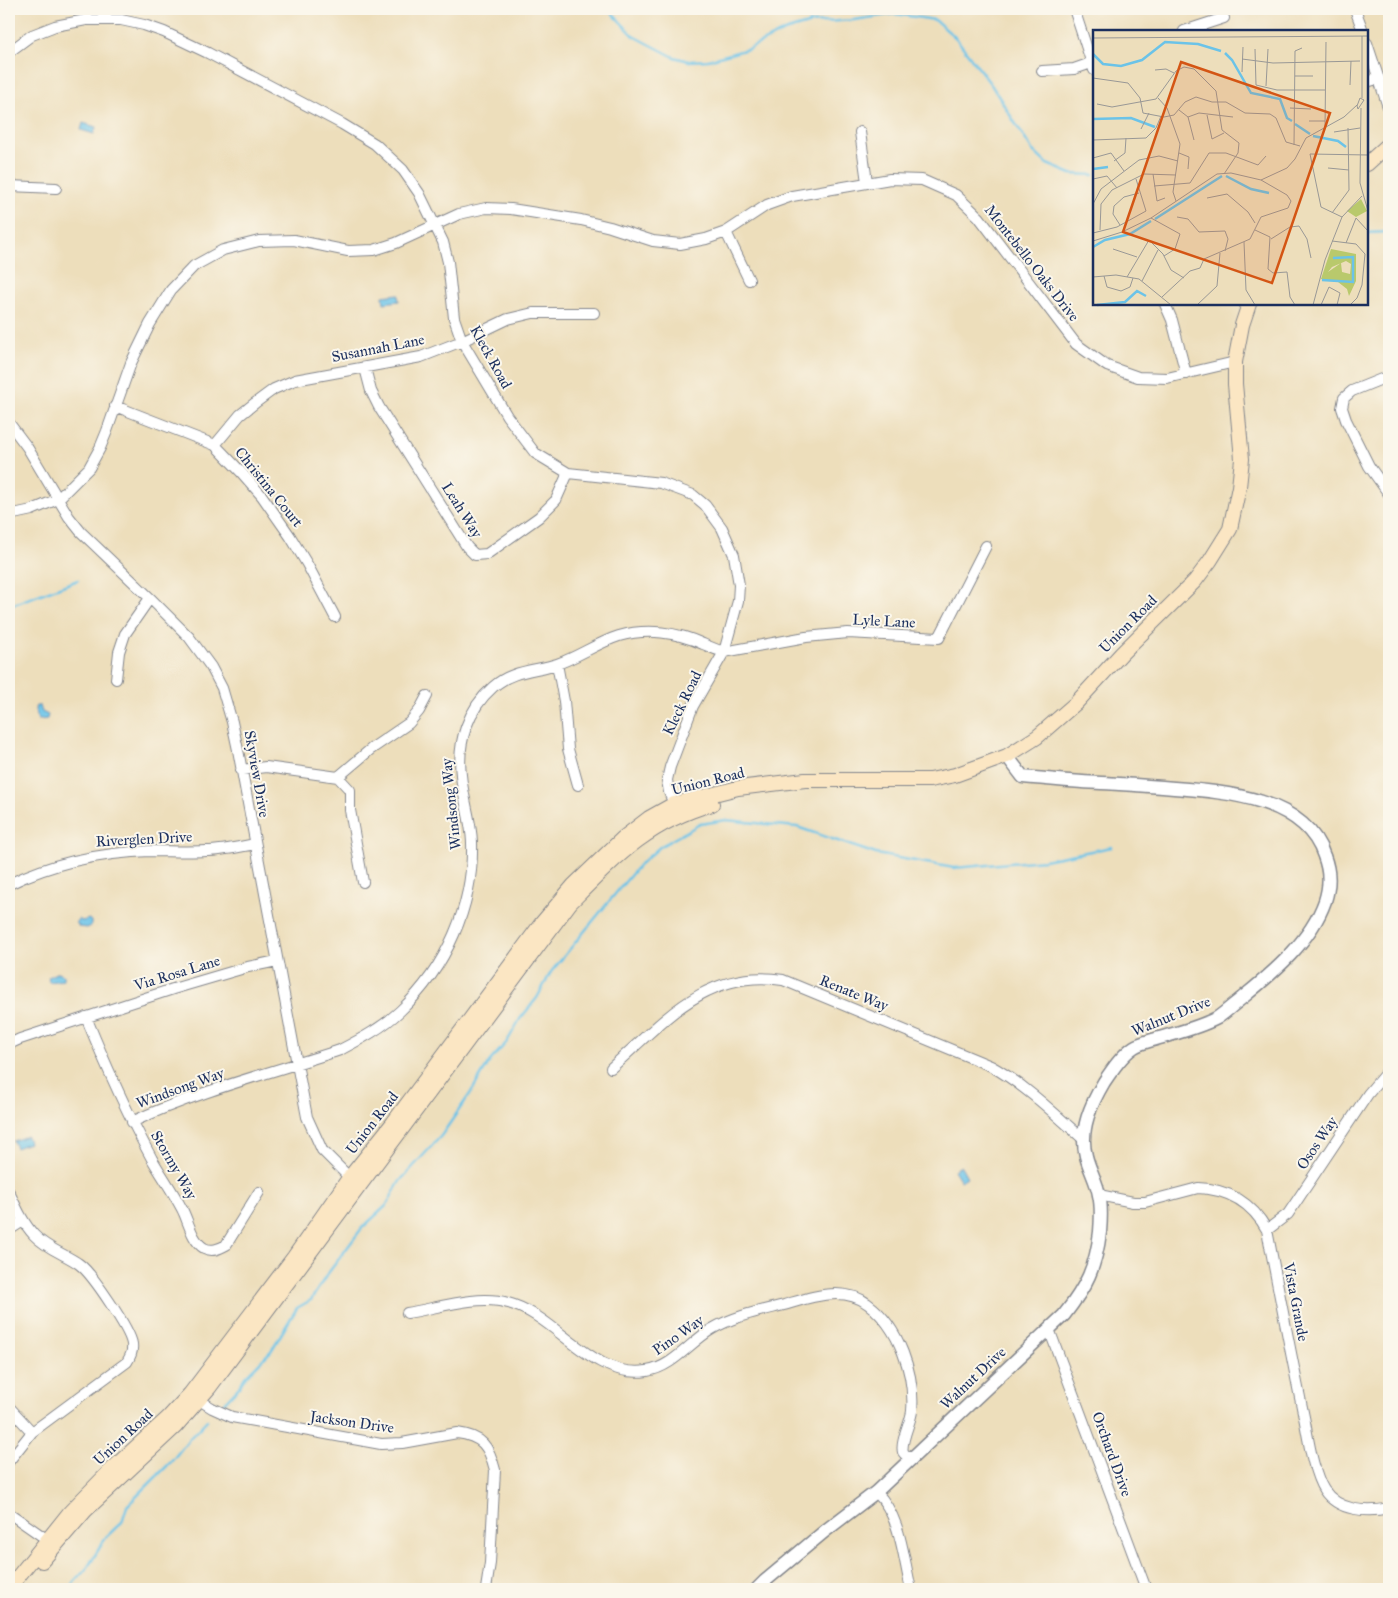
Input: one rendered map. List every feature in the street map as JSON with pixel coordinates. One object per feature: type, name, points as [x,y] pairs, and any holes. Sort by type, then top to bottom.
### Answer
[{"type":"main road","points":[[1368,163],[1389,144]]},
{"type":"main road","name":"Union Road","points":[[19,1589],[70,1512],[110,1471],[168,1418],[195,1397],[294,1257],[354,1182],[393,1123],[557,903],[574,884],[623,838],[649,818],[755,786],[797,781],[930,780],[955,775],[1007,756],[1037,737],[1076,703],[1122,653],[1194,581],[1210,561],[1230,528],[1240,487],[1242,459],[1235,384],[1235,362],[1242,325],[1249,305]]},
{"type":"main road","name":"Union Road","points":[[9,1588],[51,1542]]},
{"type":"street","points":[[1074,9],[1093,62]]},
{"type":"street","points":[[1355,9],[1363,30]]},
{"type":"street","points":[[1187,30],[1224,18]]},
{"type":"street","name":"Kleck Road","points":[[9,52],[32,35],[55,26],[86,20],[121,20],[164,32],[342,124],[375,144],[403,170],[419,193],[442,242],[448,262],[454,318],[462,341],[507,416],[535,453],[568,473],[661,483],[679,488],[705,504],[725,533],[734,555],[737,572],[738,601],[724,652],[693,706],[670,767],[667,780],[669,792],[676,809]]},
{"type":"street","points":[[1368,46],[1389,110]]},
{"type":"street","points":[[1042,71],[1074,69],[1093,65]]},
{"type":"street","points":[[1368,82],[1379,78]]},
{"type":"street","points":[[860,132],[867,182]]},
{"type":"street","name":"Montebello Oaks Drive","points":[[9,515],[32,510],[58,499],[88,468],[100,448],[131,363],[150,324],[172,290],[194,266],[223,250],[259,241],[294,240],[348,251],[374,250],[396,243],[459,214],[486,208],[511,209],[581,220],[652,241],[680,244],[706,239],[726,232],[767,205],[792,196],[890,179],[922,180],[956,195],[979,217],[1076,344],[1107,366],[1138,377],[1167,378],[1235,362]]},
{"type":"street","points":[[9,186],[56,188]]},
{"type":"street","points":[[726,232],[749,280]]},
{"type":"street","points":[[1165,305],[1172,320],[1186,374]]},
{"type":"street","name":"Susannah Lane","points":[[215,445],[240,415],[274,389],[295,380],[421,357],[462,341],[508,319],[533,314],[594,313]]},
{"type":"street","name":"Leah Way","points":[[366,368],[371,391],[379,407],[467,547],[475,555],[487,554],[539,518],[556,500],[568,473]]},
{"type":"street","points":[[1389,376],[1352,391],[1344,398],[1342,408],[1369,466],[1389,494]]},
{"type":"street","name":"Christina Court","points":[[115,406],[215,445],[262,496],[290,536],[335,618]]},
{"type":"street","name":"Skyview Drive","points":[[9,422],[69,517],[81,532],[189,637],[211,667],[222,688],[232,722],[307,1117],[322,1150],[354,1182]]},
{"type":"street","name":"Lyle Lane","points":[[724,652],[806,637],[848,633],[939,638],[986,546]]},
{"type":"street","points":[[116,679],[119,652],[125,634],[150,598]]},
{"type":"street","name":"Windsong Way","points":[[132,1122],[162,1108],[340,1050],[382,1026],[400,1012],[424,987],[442,960],[460,922],[467,894],[472,843],[461,776],[462,740],[476,706],[495,685],[511,675],[557,664],[618,636],[638,632],[654,631],[682,636],[724,652]]},
{"type":"street","points":[[557,664],[564,701],[568,749],[578,785]]},
{"type":"street","points":[[338,777],[371,750],[409,723],[419,711],[426,696]]},
{"type":"street","name":"Walnut Drive","points":[[757,1589],[825,1531],[876,1492],[1049,1329],[1073,1303],[1084,1286],[1094,1264],[1101,1219],[1100,1195],[1086,1156],[1083,1139],[1086,1119],[1104,1084],[1126,1054],[1136,1046],[1194,1028],[1216,1018],[1266,979],[1311,929],[1321,913],[1328,891],[1330,882],[1328,867],[1322,850],[1309,829],[1292,816],[1252,798],[1220,791],[1022,777],[1007,756]]},
{"type":"street","points":[[241,770],[266,767],[338,777],[350,790],[350,810],[363,882]]},
{"type":"street","name":"Riverglen Drive","points":[[9,884],[36,872],[85,857],[150,851],[207,851],[255,844]]},
{"type":"street","name":"Via Rosa Lane","points":[[9,1044],[86,1017],[239,970],[277,961]]},
{"type":"street","name":"Renate Way","points":[[611,1068],[686,1002],[719,986],[747,978],[765,977],[783,980],[991,1066],[1009,1076],[1038,1099],[1083,1139]]},
{"type":"street","name":"Stormy Way","points":[[86,1017],[114,1085],[132,1122],[182,1209],[197,1240],[204,1248],[213,1250],[226,1245],[259,1192]]},
{"type":"street","name":"Osos Way","points":[[1267,1230],[1288,1214],[1368,1094],[1389,1069]]},
{"type":"street","name":"Vista Grande","points":[[1100,1195],[1133,1202],[1145,1202],[1198,1188],[1218,1190],[1241,1200],[1257,1214],[1267,1230],[1308,1438],[1317,1474],[1324,1490],[1340,1504],[1350,1508],[1365,1511],[1389,1508]]},
{"type":"street","points":[[9,1192],[23,1221],[34,1235],[46,1246],[80,1265],[91,1276],[128,1332],[132,1349],[131,1356],[127,1362],[32,1432],[9,1460]]},
{"type":"street","points":[[9,1230],[23,1221]]},
{"type":"street","name":"Pino Way","points":[[408,1313],[475,1301],[507,1302],[521,1307],[610,1367],[637,1373],[660,1367],[672,1360],[701,1336],[734,1319],[819,1295],[853,1296],[880,1314],[892,1331],[903,1353],[912,1390],[912,1413],[903,1444],[903,1452],[911,1460]]},
{"type":"street","name":"Orchard Drive","points":[[1049,1329],[1146,1589]]},
{"type":"street","name":"Jackson Drive","points":[[195,1397],[220,1413],[232,1417],[365,1442],[392,1444],[457,1433],[466,1434],[482,1442],[492,1457],[495,1470],[490,1564],[486,1589]]},
{"type":"street","points":[[9,1407],[32,1432]]},
{"type":"street","points":[[876,1492],[885,1500],[895,1521],[911,1589]]},
{"type":"street","points":[[9,1513],[51,1542]]},
{"type":"water","points":[[83,123],[96,127],[94,134],[81,130]]},
{"type":"water","points":[[398,294],[399,301],[384,303],[383,296]]},
{"type":"water","points":[[36,706],[40,706],[42,712],[48,715],[47,719],[38,720]]},
{"type":"water","points":[[78,919],[82,921],[89,919],[91,926],[87,928],[79,927],[76,922]]},
{"type":"water","points":[[58,972],[63,975],[63,980],[49,982],[48,977]]},
{"type":"water","points":[[27,1136],[29,1143],[16,1148],[13,1141]]},
{"type":"water","points":[[961,1166],[967,1177],[961,1181],[954,1170]]},
{"type":"waterway","points":[[608,9],[634,36],[674,57],[689,61],[708,60],[748,49],[784,31],[811,23],[854,20],[895,14],[935,20],[956,38],[992,86],[1032,150],[1047,164],[1071,174],[1093,175]]},
{"type":"waterway","points":[[1368,233],[1389,232]]},
{"type":"waterway","points":[[9,606],[78,580]]},
{"type":"waterway","points":[[221,1406],[239,1387],[245,1377],[271,1351],[297,1308],[311,1300],[326,1276],[362,1228],[386,1206],[400,1181],[441,1136],[490,1061],[507,1042],[520,1019],[537,998],[551,972],[639,865],[661,846],[700,824],[726,820],[797,827],[876,854],[954,868],[1044,860],[1112,847]]},
{"type":"waterway","points":[[68,1589],[88,1567],[106,1537],[122,1522],[127,1506],[171,1462],[207,1420]]}]
